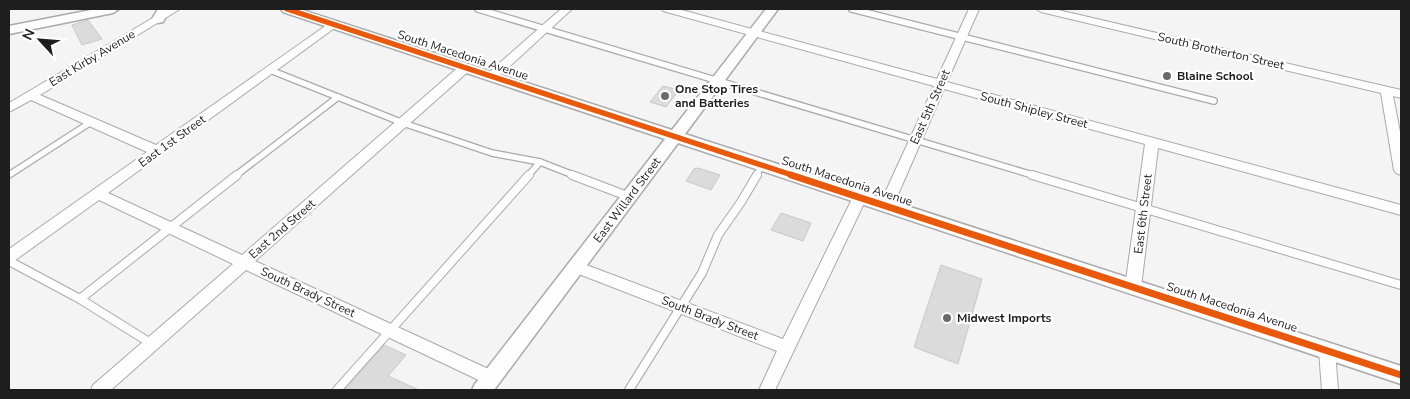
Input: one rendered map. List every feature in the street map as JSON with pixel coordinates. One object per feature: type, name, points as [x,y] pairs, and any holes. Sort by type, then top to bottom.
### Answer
[{"type":"street","points":[[9,30],[113,9]]},
{"type":"street","name":"East Kirby Avenue","points":[[9,108],[161,14],[175,9]]},
{"type":"street","name":"South Macedonia Avenue","points":[[286,9],[1401,375]]},
{"type":"street","points":[[492,76],[567,9]]},
{"type":"street","name":"South Shipley Street","points":[[667,9],[1401,210]]},
{"type":"street","name":"East Willard Street","points":[[487,384],[772,9]]},
{"type":"street","name":"East 5th Street","points":[[886,206],[974,9]]},
{"type":"street","name":"South Brotherton Street","points":[[1041,9],[1401,94]]},
{"type":"street","name":"East 1st Street","points":[[9,257],[335,24]]},
{"type":"street","name":"East 2nd Street","points":[[99,390],[466,68]]},
{"type":"street","points":[[1386,90],[1399,150],[1401,170]]},
{"type":"street","points":[[29,95],[157,151]]},
{"type":"street","name":"East 6th Street","points":[[1133,287],[1152,142]]},
{"type":"street","name":"South Brady Street","points":[[98,194],[390,330],[487,384]]},
{"type":"street","points":[[767,390],[860,197]]},
{"type":"street","name":"South Brady Street","points":[[576,267],[787,348]]},
{"type":"street","points":[[1327,351],[1330,390]]},
{"type":"lane","points":[[478,9],[1401,286]]},
{"type":"lane","points":[[852,9],[1214,101]]},
{"type":"lane","points":[[270,70],[403,123],[492,153],[540,162],[630,197]]},
{"type":"lane","points":[[80,299],[169,227],[338,97]]},
{"type":"lane","points":[[9,175],[91,122]]},
{"type":"lane","points":[[337,390],[540,162]]},
{"type":"lane","points":[[629,390],[681,308],[702,272],[718,235],[741,202],[762,165]]},
{"type":"lane","points":[[9,261],[80,299],[152,344]]},
{"type":"building","points":[[88,20],[102,39],[82,45],[72,25]]},
{"type":"building","name":"One Stop Tires and Batteries","points":[[663,86],[679,90],[666,107],[650,102]]},
{"type":"building","points":[[698,168],[720,175],[711,190],[686,181],[694,169]]},
{"type":"building","points":[[781,213],[811,223],[803,241],[771,230]]},
{"type":"building","name":"Midwest Imports","points":[[941,265],[982,279],[958,364],[914,347]]},
{"type":"building","points":[[384,345],[406,355],[388,376],[419,390],[344,390]]},
{"type":"cycle path","points":[[287,9],[1401,375]]},
{"type":"place","name":"Blaine School","points":[[1167,76]]},
{"type":"place","name":"One Stop Tires and Batteries","points":[[665,96]]},
{"type":"place","name":"Midwest Imports","points":[[947,318]]}]
